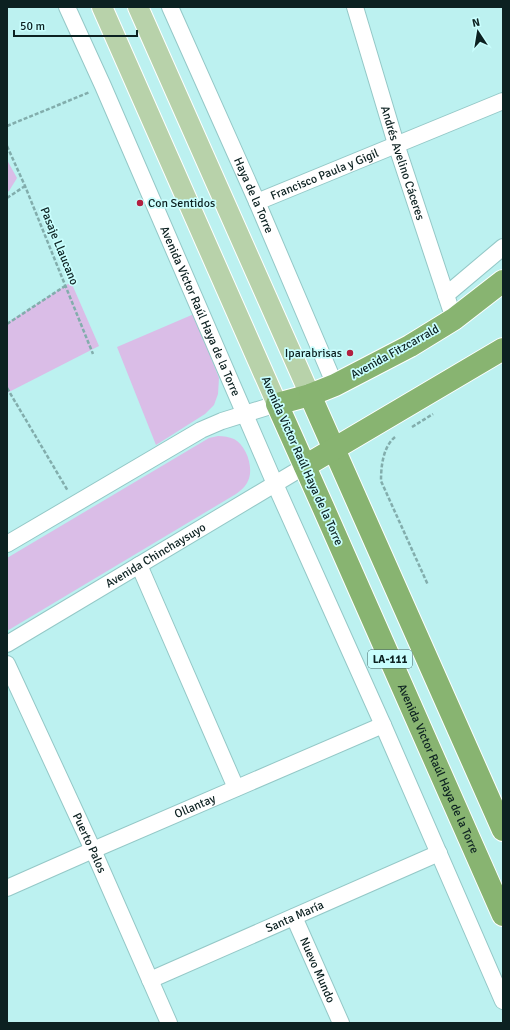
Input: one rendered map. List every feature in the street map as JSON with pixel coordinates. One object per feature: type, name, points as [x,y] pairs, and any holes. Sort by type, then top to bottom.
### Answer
[{"type":"highway","name":"Avenida Fitzcarrald","points":[[277,404],[335,385],[410,346],[454,319],[503,281]]},
{"type":"highway","points":[[305,466],[503,349]]},
{"type":"highway","name":"LA-111","points":[[310,394],[503,830]]},
{"type":"highway","name":"Avenida Victor Raúl Haya de la Torre","points":[[277,404],[503,915]]},
{"type":"main road","name":"Avenida Victor Raúl Haya de la Torre","points":[[102,7],[277,404]]},
{"type":"main road","points":[[138,7],[310,394]]},
{"type":"street","name":"Avenida Víctor Raúl Haya de la Torre","points":[[67,7],[103,86],[275,484],[383,725],[503,1000]]},
{"type":"street","name":"Haya de la Torre","points":[[170,7],[257,202],[335,385]]},
{"type":"street","name":"Andrés Avelino Cáceres","points":[[354,7],[396,144],[454,319]]},
{"type":"street","name":"Francisco Paula y Gigil","points":[[257,202],[503,101]]},
{"type":"street","points":[[446,295],[503,247]]},
{"type":"street","points":[[7,544],[201,430],[244,413],[277,404]]},
{"type":"street","name":"Avenida Chinchaysuyo","points":[[7,644],[305,466]]},
{"type":"street","points":[[139,565],[236,788]]},
{"type":"street","name":"Puerto Palos","points":[[7,664],[93,850],[169,1023]]},
{"type":"street","name":"Ollantay","points":[[7,888],[383,725]]},
{"type":"street","name":"Santa María","points":[[150,980],[439,854]]},
{"type":"street","name":"Nuevo Mundo","points":[[294,917],[341,1023]]},
{"type":"path","points":[[7,126],[103,86]]},
{"type":"path","name":"Pasaje Llaucano","points":[[7,146],[25,186],[93,354]]},
{"type":"path","points":[[7,198],[25,186]]},
{"type":"path","points":[[7,324],[65,286]]},
{"type":"path","points":[[7,388],[75,504]]},
{"type":"path","points":[[412,427],[436,412]]},
{"type":"path","points":[[400,434],[394,438],[387,448],[381,466],[381,481],[428,585]]},
{"type":"shaded area","points":[[7,160],[17,178],[7,192]]},
{"type":"shaded area","points":[[71,282],[99,346],[7,393],[7,323]]},
{"type":"shaded area","points":[[194,314],[219,378],[218,394],[214,405],[205,414],[156,445],[117,347]]},
{"type":"shaded area","points":[[218,436],[234,439],[239,442],[246,453],[250,465],[250,472],[247,483],[242,489],[7,631],[7,558],[209,438]]},
{"type":"place","name":"Con Sentidos","points":[[140,203]]},
{"type":"place","name":"Iparabrisas","points":[[350,353]]}]
